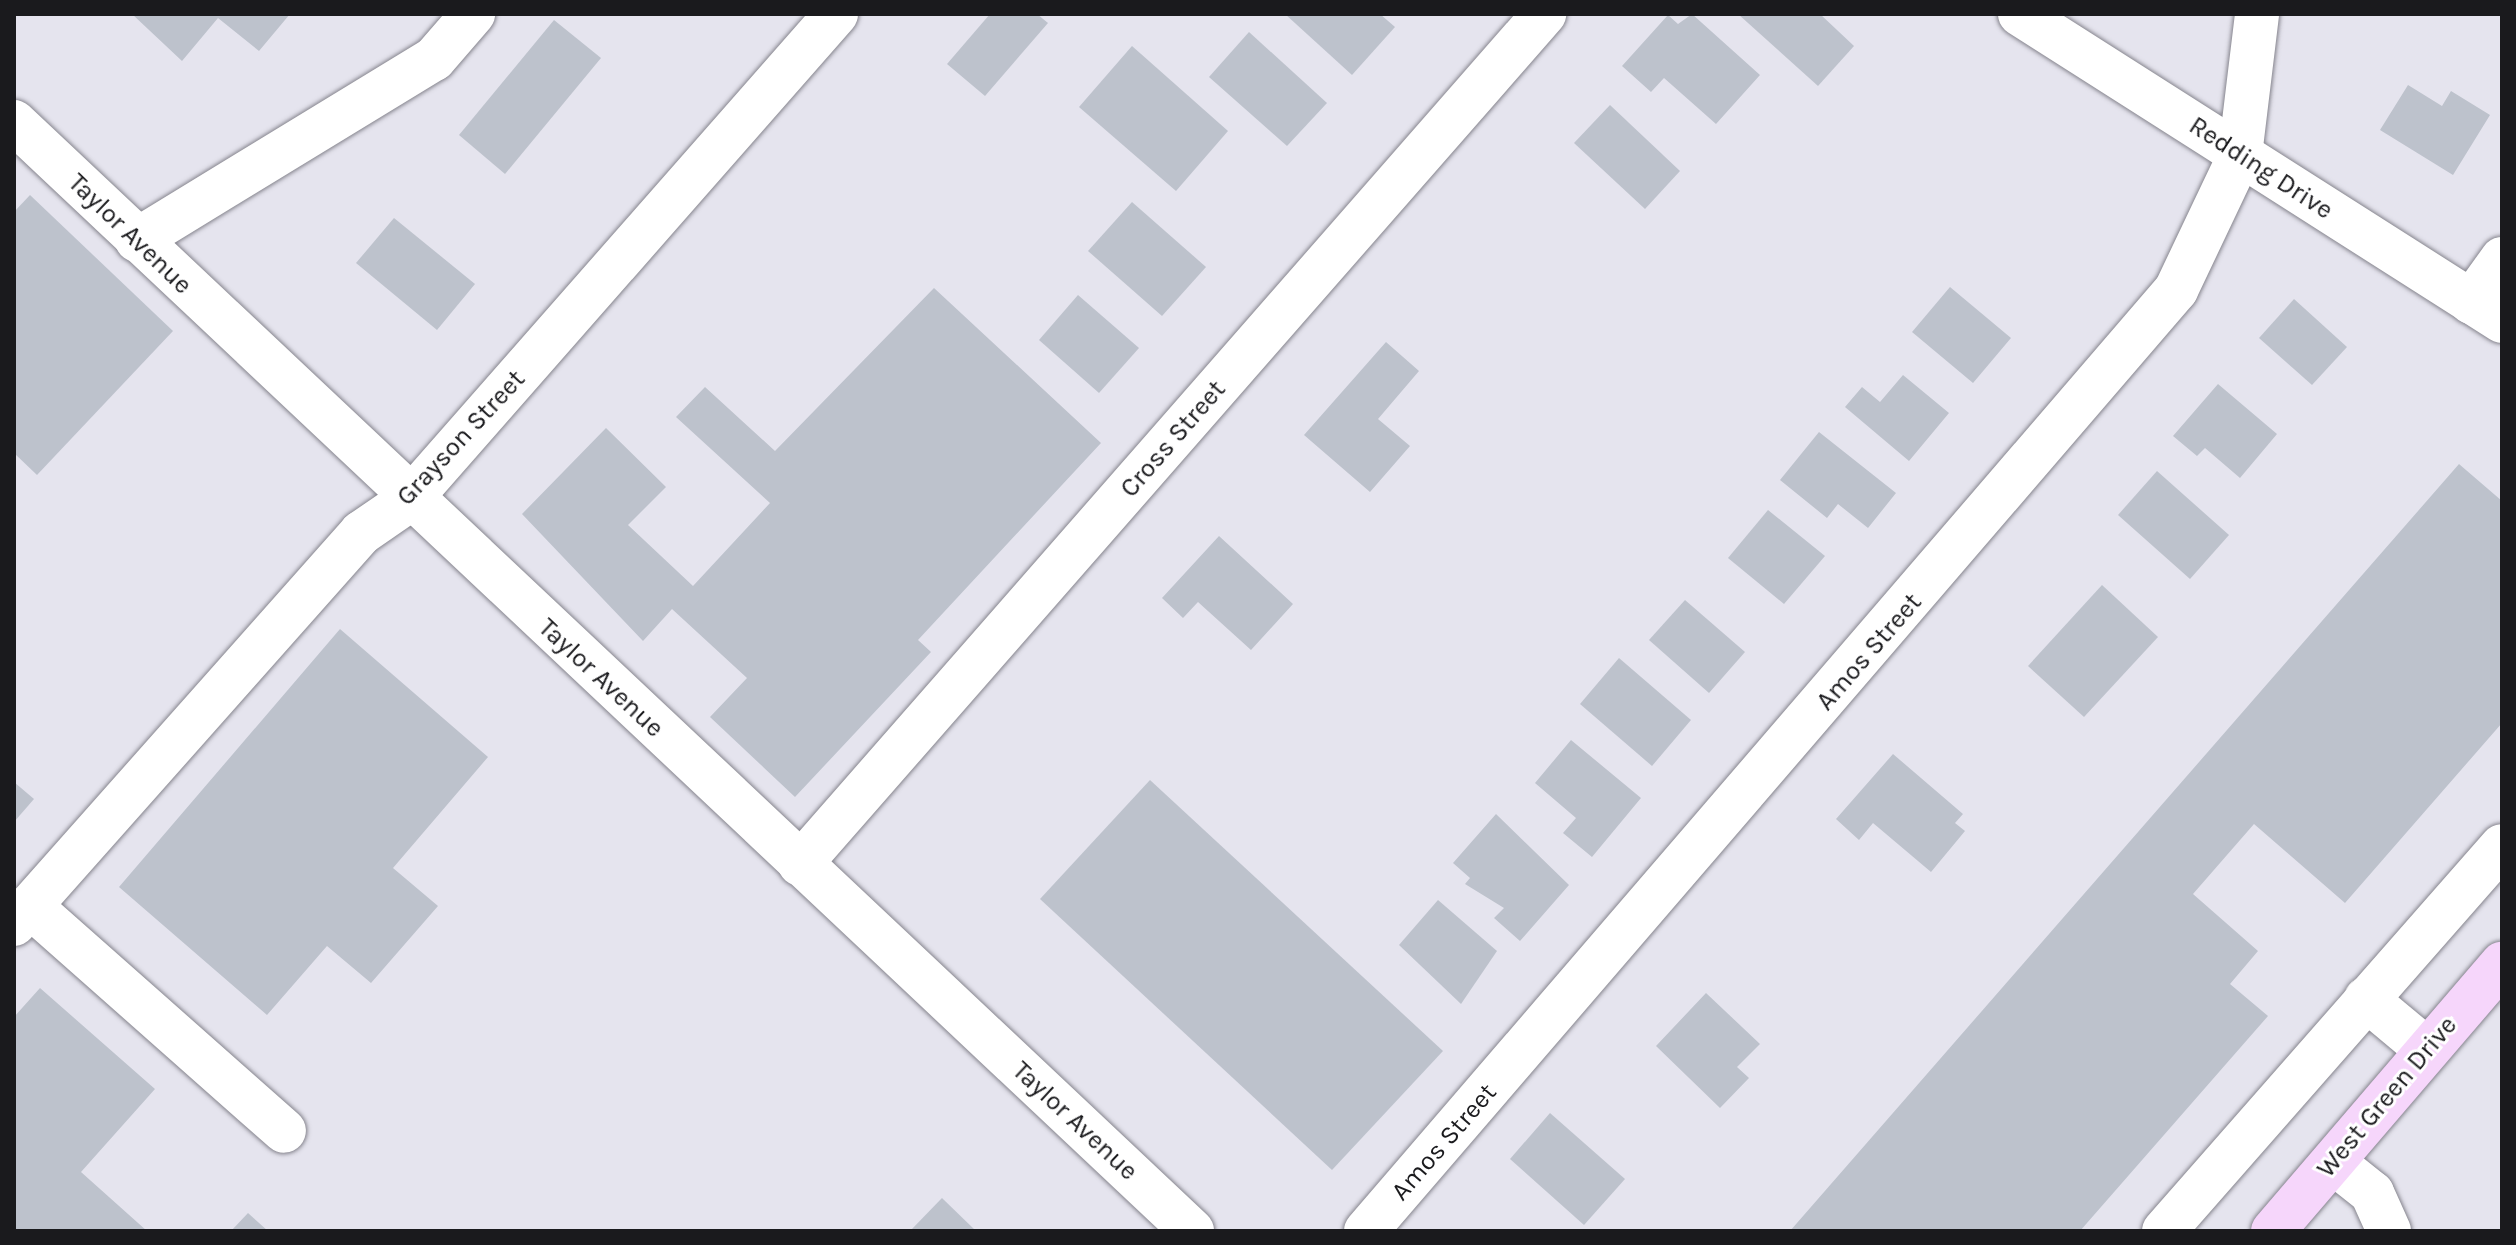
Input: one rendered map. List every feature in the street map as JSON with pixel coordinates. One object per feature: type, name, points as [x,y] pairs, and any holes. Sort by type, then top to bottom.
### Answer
[{"type":"main road","name":"West Green Drive","points":[[2273,1231],[2502,964]]},
{"type":"street","points":[[137,240],[434,59],[473,14]]},
{"type":"street","name":"Grayson Street","points":[[22,915],[361,533],[409,500],[836,14]]},
{"type":"street","name":"Cross Street","points":[[800,864],[1544,14]]},
{"type":"street","name":"Redding Drive","points":[[2020,14],[2486,312]]},
{"type":"street","name":"Amos Street","points":[[1366,1231],[2080,410],[2176,290],[2240,155],[2257,14]]},
{"type":"street","name":"Taylor Avenue","points":[[14,122],[409,500],[1192,1231]]},
{"type":"street","points":[[2486,312],[2502,259]]},
{"type":"street","points":[[2164,1231],[2502,846]]},
{"type":"street","points":[[22,915],[284,1131]]},
{"type":"street","points":[[2366,999],[2426,1049]]},
{"type":"street","points":[[2333,1162],[2372,1193],[2389,1231]]},
{"type":"building","points":[[132,14],[290,14],[259,51],[218,18],[182,61]]},
{"type":"building","points":[[990,14],[1037,14],[1048,23],[985,96],[947,64]]},
{"type":"building","points":[[1285,14],[1380,14],[1395,27],[1352,75]]},
{"type":"building","points":[[1692,14],[1760,75],[1716,124],[1664,78],[1651,92],[1622,66],[1668,15],[1678,24]]},
{"type":"building","points":[[1738,14],[1820,14],[1854,46],[1818,86]]},
{"type":"building","points":[[554,20],[601,58],[505,174],[459,135]]},
{"type":"building","points":[[1249,32],[1327,103],[1287,146],[1209,77]]},
{"type":"building","points":[[1132,46],[1228,131],[1176,191],[1079,107]]},
{"type":"building","points":[[2408,85],[2442,106],[2451,91],[2490,115],[2453,175],[2380,130]]},
{"type":"building","points":[[1610,105],[1680,171],[1645,209],[1574,143]]},
{"type":"building","points":[[30,195],[173,331],[37,475],[14,453],[14,212]]},
{"type":"building","points":[[1132,202],[1206,267],[1162,316],[1088,251]]},
{"type":"building","points":[[394,218],[475,284],[437,330],[356,263]]},
{"type":"building","points":[[1950,287],[2011,338],[1973,383],[1912,332]]},
{"type":"building","points":[[934,288],[1101,443],[918,640],[931,652],[795,797],[710,717],[747,678],[672,609],[643,641],[522,514],[606,428],[666,487],[628,525],[693,586],[770,503],[676,417],[705,387],[775,451]]},
{"type":"building","points":[[1078,295],[1139,348],[1099,393],[1039,340]]},
{"type":"building","points":[[2294,299],[2347,347],[2312,385],[2259,338]]},
{"type":"building","points":[[1386,342],[1419,371],[1378,419],[1410,446],[1370,492],[1304,435]]},
{"type":"building","points":[[1903,375],[1949,413],[1909,461],[1845,407],[1862,387],[1880,402]]},
{"type":"building","points":[[2218,384],[2277,434],[2240,478],[2205,448],[2197,456],[2173,436]]},
{"type":"building","points":[[1819,432],[1896,493],[1868,528],[1838,504],[1827,518],[1780,480]]},
{"type":"building","points":[[2459,464],[2502,501],[2502,723],[2345,903],[2254,824],[2193,894],[2258,951],[2230,984],[2268,1016],[2080,1231],[1790,1231]]},
{"type":"building","points":[[2157,471],[2229,535],[2190,579],[2118,515]]},
{"type":"building","points":[[1768,510],[1825,556],[1784,604],[1728,558]]},
{"type":"building","points":[[1219,536],[1293,604],[1251,650],[1198,602],[1183,618],[1162,598]]},
{"type":"building","points":[[2102,585],[2158,637],[2084,717],[2028,666]]},
{"type":"building","points":[[1685,600],[1745,652],[1709,693],[1649,640]]},
{"type":"building","points":[[340,629],[488,757],[393,868],[438,906],[371,983],[327,946],[267,1015],[119,887]]},
{"type":"building","points":[[1619,658],[1691,720],[1652,766],[1580,704]]},
{"type":"building","points":[[1571,740],[1641,798],[1592,857],[1563,833],[1576,818],[1535,783]]},
{"type":"building","points":[[1893,754],[1963,814],[1955,823],[1965,831],[1931,872],[1873,823],[1859,840],[1836,819]]},
{"type":"building","points":[[1150,780],[1443,1051],[1332,1170],[1040,899]]},
{"type":"building","points":[[14,782],[34,799],[14,822]]},
{"type":"building","points":[[1496,814],[1569,885],[1520,941],[1494,918],[1504,908],[1465,884],[1470,878],[1453,863]]},
{"type":"building","points":[[1438,900],[1497,951],[1461,1004],[1399,945]]},
{"type":"building","points":[[40,988],[155,1089],[81,1172],[147,1231],[14,1231],[14,1017]]},
{"type":"building","points":[[1706,993],[1760,1044],[1737,1067],[1749,1078],[1720,1108],[1656,1046]]},
{"type":"building","points":[[1550,1113],[1625,1179],[1584,1225],[1510,1159]]},
{"type":"building","points":[[942,1198],[976,1231],[910,1231]]},
{"type":"building","points":[[248,1213],[268,1231],[231,1231]]}]
